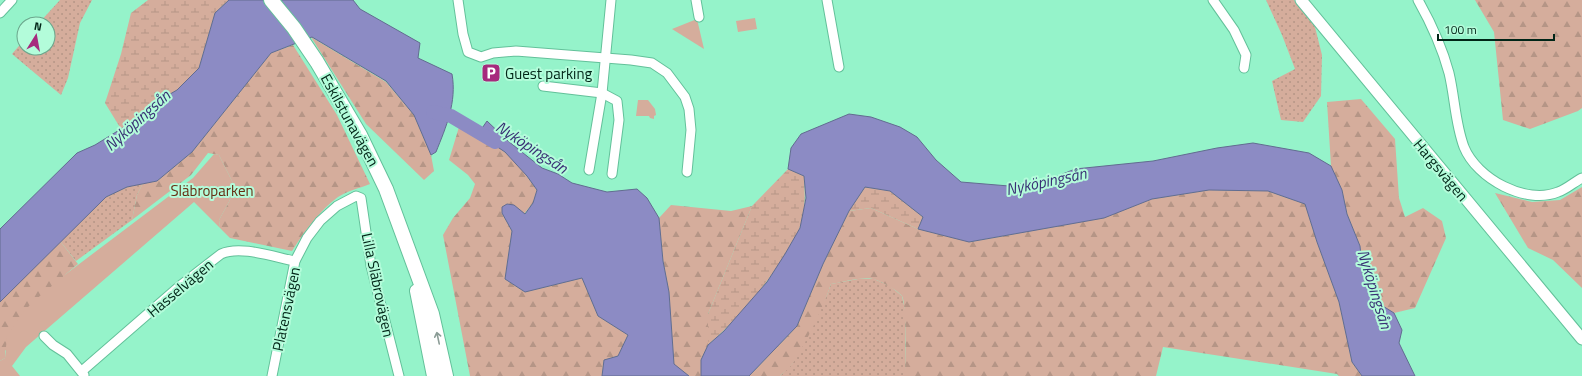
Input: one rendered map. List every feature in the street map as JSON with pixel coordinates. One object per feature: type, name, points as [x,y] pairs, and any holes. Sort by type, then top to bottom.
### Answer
[{"type":"main road","name":"Eskilstunavägen","points":[[271,0],[294,28],[317,62],[360,135],[386,189],[432,314],[446,376]]},
{"type":"main road","name":"Eskilstunavägen","points":[[409,251],[434,376]]},
{"type":"street","points":[[0,13],[12,0]]},
{"type":"street","points":[[458,0],[463,34],[468,52],[481,56],[493,53],[516,51],[652,63],[667,73],[685,97],[689,109],[691,130],[687,172]]},
{"type":"street","points":[[589,170],[602,93],[604,58],[611,0]]},
{"type":"street","points":[[696,0],[699,17]]},
{"type":"street","points":[[827,0],[839,67]]},
{"type":"street","points":[[1213,0],[1234,30],[1246,55],[1244,68]]},
{"type":"street","name":"Hargsvägen","points":[[1301,0],[1582,339]]},
{"type":"street","points":[[1418,0],[1441,47],[1449,74],[1457,127],[1465,149],[1482,172],[1498,183],[1520,193],[1537,196],[1558,192],[1582,178]]},
{"type":"street","points":[[543,86],[602,93],[617,101],[619,120],[612,174]]},
{"type":"street","name":"Platensvägen","points":[[272,376],[295,261],[307,238],[320,220],[337,206],[356,196]]},
{"type":"street","name":"Lilla Släbrovägen","points":[[356,196],[361,198],[371,266],[399,376]]},
{"type":"street","name":"Hasselvägen","points":[[83,374],[181,285],[221,254],[235,250],[295,261]]},
{"type":"street","points":[[44,336],[52,345],[67,354],[83,374]]},
{"type":"green space","points":[[60,0],[92,0],[80,23],[68,78],[61,95],[12,54],[16,49],[16,56],[56,56],[56,16],[45,16]]},
{"type":"green space","points":[[148,0],[229,0],[215,13],[199,68],[177,90],[158,101],[137,119],[121,129],[105,103],[121,54],[131,13]]},
{"type":"green space","points":[[1266,0],[1294,0],[1315,27],[1322,55],[1321,96],[1303,122],[1281,120],[1272,81],[1295,69]]},
{"type":"green space","points":[[1475,0],[1582,0],[1582,108],[1578,111],[1530,129],[1503,120],[1494,32]]},
{"type":"green space","points":[[755,18],[757,29],[738,32],[736,21]]},
{"type":"green space","points":[[697,19],[704,49],[672,29]]},
{"type":"green space","points":[[311,37],[386,82],[414,115],[431,155],[434,171],[424,180],[366,124]]},
{"type":"green space","points":[[293,45],[337,115],[370,184],[345,193],[331,203],[313,222],[292,251],[230,238],[220,228],[219,220],[236,189],[219,155],[208,153],[191,175],[132,220],[137,195],[143,183],[157,181],[192,152],[271,53]]},
{"type":"green space","points":[[1361,99],[1395,139],[1399,198],[1405,217],[1423,208],[1442,221],[1446,238],[1415,308],[1394,313],[1378,303],[1363,275],[1360,246],[1347,214],[1342,190],[1331,166],[1327,102]]},
{"type":"green space","points":[[638,100],[648,100],[655,109],[656,115],[654,116],[654,119],[650,118],[649,116],[636,116]]},
{"type":"green space","points":[[459,127],[484,138],[504,151],[521,168],[537,190],[533,203],[524,214],[502,213],[512,231],[505,279],[525,292],[582,278],[598,316],[628,335],[618,356],[604,360],[602,376],[470,376],[443,235],[453,218],[470,198],[475,184],[468,175],[449,160]]},
{"type":"green space","name":"Släbroparken","points":[[214,154],[219,155],[236,189],[219,220],[220,228],[194,202],[26,347],[12,366],[20,376],[0,376],[0,361],[5,358],[7,336],[24,311],[66,274],[193,178]]},
{"type":"green space","points":[[788,169],[804,176],[804,208],[802,221],[798,232],[782,260],[753,299],[708,345],[708,314],[752,206]]},
{"type":"green space","points":[[143,183],[137,195],[132,220],[76,261],[60,241],[106,197],[127,187]]},
{"type":"green space","points":[[865,187],[890,191],[923,217],[918,229],[871,208],[849,211]]},
{"type":"green space","points":[[1582,187],[1582,288],[1553,260],[1528,248],[1495,193],[1532,202],[1560,200]]},
{"type":"green space","points":[[1209,190],[1268,191],[1305,204],[1339,302],[1352,362],[1362,376],[1339,376],[1337,374],[1163,347],[1156,376],[905,376],[905,310],[902,296],[896,291],[873,279],[857,279],[831,284],[804,345],[789,368],[780,376],[749,376],[797,326],[823,264],[849,211],[871,208],[918,229],[970,242],[1103,218],[1152,199]]},
{"type":"green space","points":[[671,205],[731,211],[752,206],[708,314],[708,345],[701,360],[701,376],[689,376],[674,365],[669,292],[663,261],[659,218]]},
{"type":"green space","points":[[60,241],[78,264],[66,274],[5,351],[5,358],[0,361],[0,301]]},
{"type":"green space","points":[[858,279],[874,279],[890,286],[902,296],[905,310],[905,376],[780,376],[792,364],[827,295],[831,284]]},
{"type":"water","points":[[229,0],[353,0],[360,9],[420,43],[418,58],[452,74],[453,94],[450,114],[436,152],[431,155],[414,115],[386,81],[312,37],[271,53],[192,152],[157,181],[127,187],[106,197],[0,302],[0,229],[77,153],[95,145],[137,119],[158,101],[177,90],[199,68],[215,13]]},
{"type":"water","points":[[849,114],[871,117],[900,127],[917,137],[936,160],[961,182],[1009,186],[1053,178],[1075,169],[1153,161],[1217,148],[1253,143],[1309,153],[1331,166],[1342,190],[1347,214],[1360,246],[1363,275],[1378,303],[1394,313],[1402,330],[1399,343],[1415,376],[1362,376],[1352,362],[1339,302],[1305,204],[1268,191],[1209,190],[1152,199],[1104,218],[969,242],[918,229],[923,217],[890,191],[865,187],[849,211],[823,264],[797,326],[749,376],[701,376],[701,360],[708,345],[724,331],[767,282],[800,228],[806,198],[804,176],[788,169],[791,148],[801,134]]},
{"type":"water","points":[[487,121],[508,141],[542,168],[558,174],[572,183],[607,192],[637,189],[647,198],[659,218],[663,261],[669,292],[674,364],[689,376],[602,376],[604,360],[618,356],[628,335],[598,316],[582,278],[525,292],[505,279],[512,231],[502,213],[502,207],[507,204],[514,205],[525,214],[533,203],[537,190],[527,176],[505,152],[478,134]]},
{"type":"waterway","name":"Nyköpingsån","points":[[433,112],[451,116],[495,142]]},
{"type":"place","name":"Guest parking","points":[[491,73]]}]
